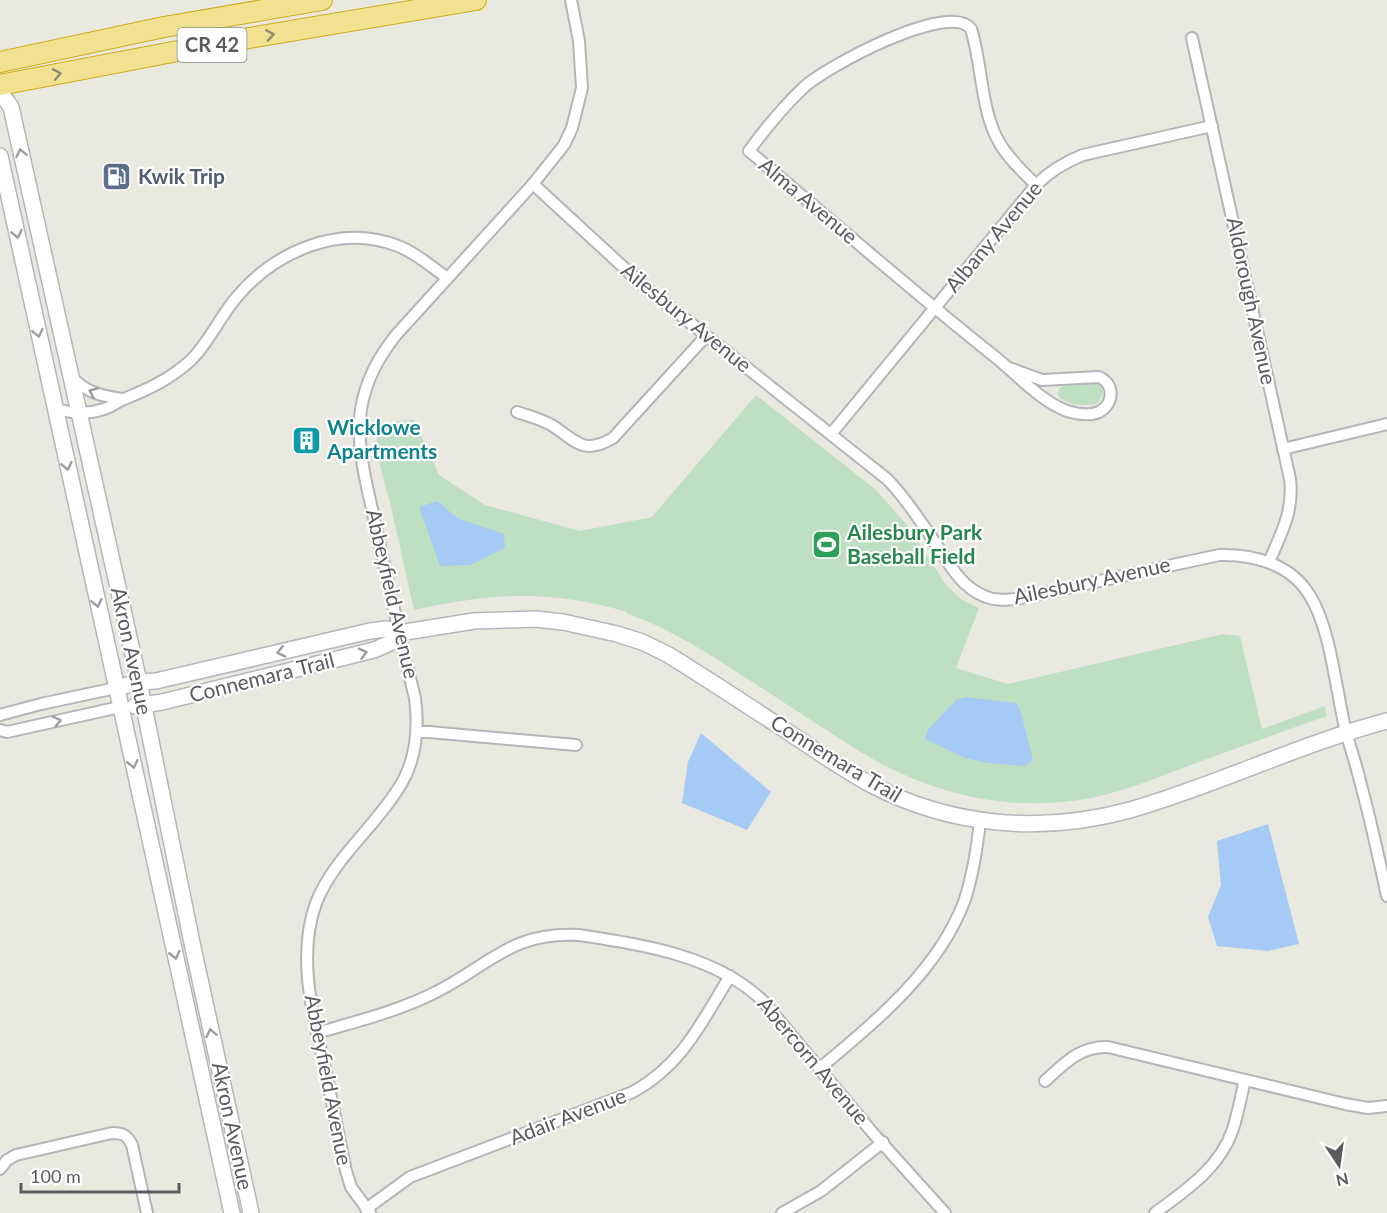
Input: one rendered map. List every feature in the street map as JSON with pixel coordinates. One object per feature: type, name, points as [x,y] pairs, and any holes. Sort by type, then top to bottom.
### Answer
[{"type":"highway","name":"CR 42","points":[[0,62],[164,27],[322,0]]},
{"type":"highway","name":"CR 42","points":[[0,85],[202,46],[476,0]]},
{"type":"street","name":"Abbeyfield Avenue","points":[[368,1211],[351,1186],[345,1171],[317,1033],[308,979],[307,953],[316,904],[328,879],[342,857],[399,789],[414,752],[417,732],[415,698],[365,477],[360,431],[361,410],[365,389],[382,352],[533,184],[564,145],[572,128],[582,88],[579,41],[572,5]]},
{"type":"street","name":"Alma Avenue","points":[[934,308],[750,151],[767,127],[803,88],[828,67],[890,34],[922,22],[956,17],[968,22],[971,28],[990,118],[998,142],[1035,185]]},
{"type":"street","name":"Aldorough Avenue","points":[[1192,38],[1290,479],[1290,507],[1280,540],[1269,562]]},
{"type":"street","name":"Akron Avenue","points":[[0,92],[11,107],[139,682],[251,1213]]},
{"type":"street","name":"Albany Avenue","points":[[831,434],[1035,185],[1058,167],[1083,155],[1212,126]]},
{"type":"street","name":"Akron Avenue","points":[[0,156],[232,1213]]},
{"type":"street","name":"Ailesbury Avenue","points":[[533,184],[645,287],[887,479],[902,494],[950,567],[974,591],[990,599],[1017,599],[1219,555],[1245,555],[1269,562],[1289,573],[1310,595],[1324,628],[1346,732],[1361,783],[1387,896]]},
{"type":"street","points":[[55,409],[79,414],[104,409],[122,399],[156,386],[181,369],[201,350],[236,299],[253,280],[276,261],[305,247],[340,239],[379,241],[398,246],[418,256],[447,278]]},
{"type":"street","points":[[934,308],[1045,398],[1068,411],[1096,413],[1110,400],[1109,385],[1106,380],[1099,377],[1042,380],[1009,368]]},
{"type":"street","points":[[517,412],[551,425],[580,446],[592,447],[603,444],[613,438],[706,336]]},
{"type":"street","points":[[70,374],[78,384],[90,391],[122,399]]},
{"type":"street","points":[[1284,449],[1387,424]]},
{"type":"street","name":"Connemara Trail","points":[[116,688],[139,682],[156,681],[370,631],[386,629],[399,633],[474,621],[535,619],[576,624],[642,642],[668,654],[870,784],[909,802],[939,813],[980,821],[1042,825],[1091,819],[1163,800],[1346,732],[1387,721]]},
{"type":"street","name":"Connemara Trail","points":[[120,707],[143,705],[374,650],[390,643],[399,633]]},
{"type":"street","points":[[0,715],[116,688]]},
{"type":"street","points":[[0,730],[7,732],[120,707]]},
{"type":"street","points":[[417,732],[576,745]]},
{"type":"street","points":[[820,1068],[903,994],[938,952],[964,902],[974,863],[980,821]]},
{"type":"street","name":"Abercorn Avenue","points":[[317,1033],[403,1007],[455,982],[516,944],[537,937],[565,934],[597,938],[692,959],[730,976],[752,990],[763,1001],[945,1213]]},
{"type":"street","name":"Adair Avenue","points":[[368,1211],[410,1177],[633,1092],[649,1083],[663,1072],[686,1047],[730,976]]},
{"type":"street","points":[[1045,1081],[1077,1053],[1100,1047],[1116,1048],[1345,1104],[1368,1108],[1387,1106]]},
{"type":"street","points":[[1155,1213],[1199,1180],[1215,1162],[1232,1131],[1245,1080]]},
{"type":"street","points":[[0,1169],[7,1160],[16,1155],[112,1133],[121,1133],[128,1137],[132,1144],[147,1213]]},
{"type":"street","points":[[782,1213],[821,1191],[883,1142]]},
{"type":"green space","points":[[1096,383],[1102,388],[1103,394],[1097,404],[1070,403],[1058,395],[1059,389],[1063,386]]},
{"type":"green space","points":[[756,395],[875,489],[909,527],[946,585],[961,599],[979,608],[956,668],[1008,684],[1223,634],[1240,636],[1262,729],[1325,706],[1327,716],[1104,795],[1070,801],[1003,802],[939,788],[877,761],[674,634],[627,612],[572,600],[520,596],[469,600],[414,610],[379,462],[375,423],[414,420],[439,475],[485,505],[580,531],[652,517]]},
{"type":"water","points":[[437,501],[459,519],[504,534],[505,548],[470,565],[440,566],[419,507]]},
{"type":"water","points":[[966,697],[1016,703],[1020,709],[1033,760],[1025,766],[989,763],[965,758],[925,739],[928,730],[956,700]]},
{"type":"water","points":[[701,733],[771,792],[747,830],[682,803],[688,762]]},
{"type":"water","points":[[1268,824],[1299,944],[1268,951],[1217,946],[1208,917],[1221,885],[1217,841]]},
{"type":"place","name":"Kwik Trip","points":[[117,177]]},
{"type":"place","name":"Wicklowe Apartments","points":[[306,440]]},
{"type":"place","name":"Ailesbury Park Baseball Field","points":[[826,545]]}]
